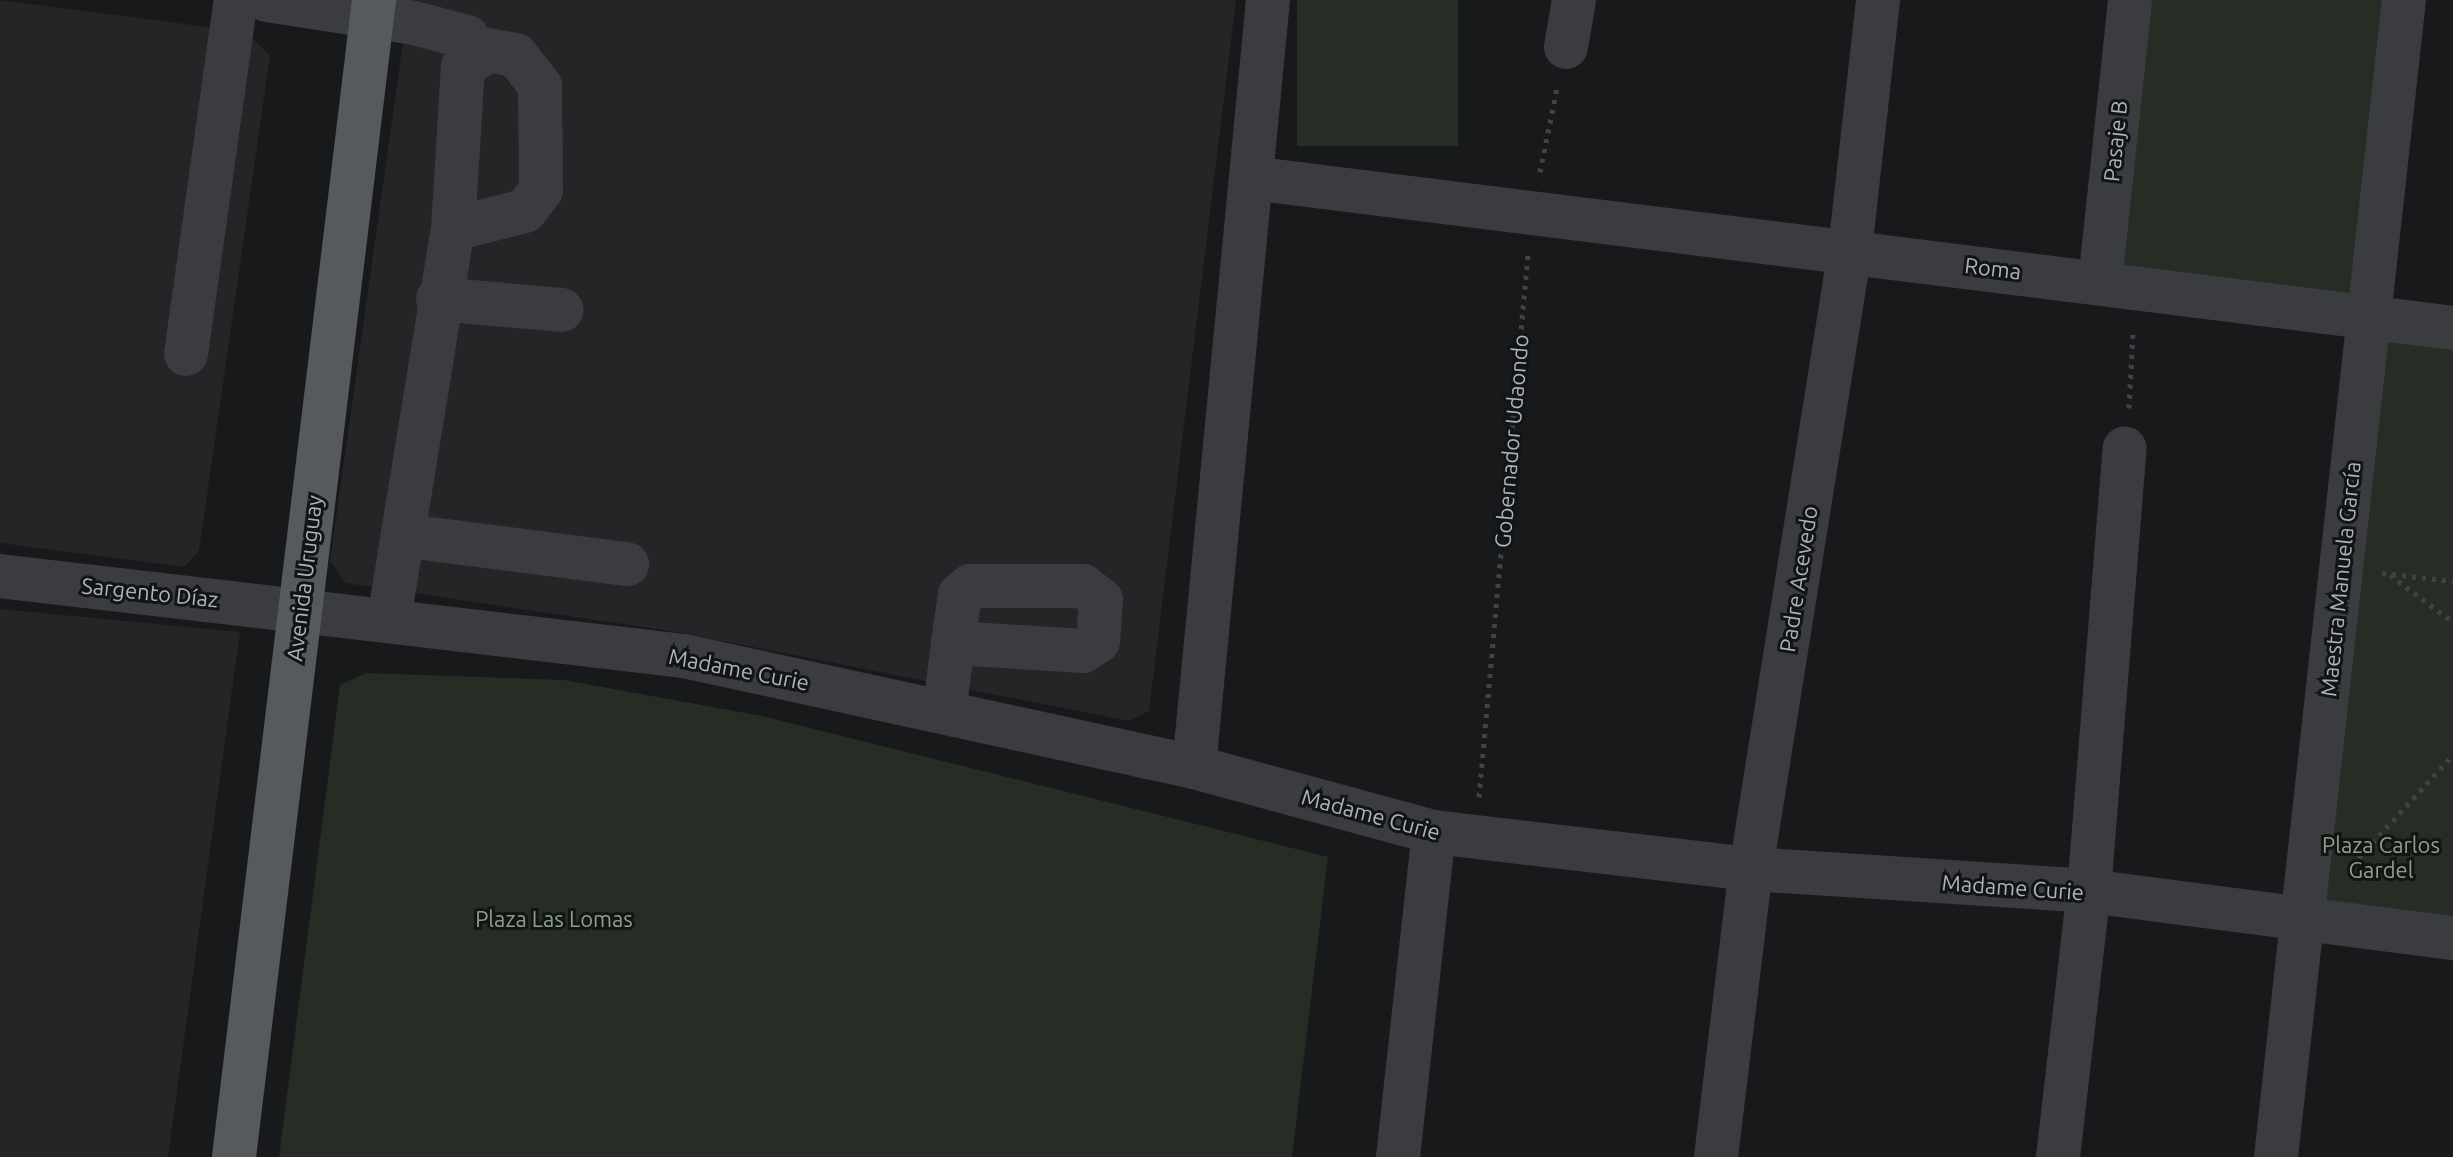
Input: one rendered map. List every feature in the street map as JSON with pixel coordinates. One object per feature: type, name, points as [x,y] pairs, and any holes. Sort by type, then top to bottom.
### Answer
[{"type":"main road","name":"Avenida Uruguay","points":[[234,1157],[374,6]]},
{"type":"street","points":[[186,354],[236,0]]},
{"type":"street","points":[[267,0],[374,6],[467,37],[472,56]]},
{"type":"street","points":[[1194,767],[1268,0]]},
{"type":"street","points":[[1566,47],[1574,0]]},
{"type":"street","name":"Padre Acevedo","points":[[1716,1157],[1751,869],[1850,250],[1878,0]]},
{"type":"street","name":"Pasaje B","points":[[2100,282],[2130,0]]},
{"type":"street","name":"Maestra Manuela García","points":[[2276,1157],[2404,0]]},
{"type":"street","points":[[389,619],[407,536],[438,299],[453,229],[463,67],[472,56],[488,50],[516,55],[534,71],[541,190],[525,211],[453,229]]},
{"type":"street","name":"Roma","points":[[1251,178],[1532,210],[2453,328]]},
{"type":"street","points":[[438,299],[562,310]]},
{"type":"street","points":[[2058,1157],[2089,891],[2125,448]]},
{"type":"street","points":[[407,536],[627,564]]},
{"type":"street","name":"Sargento Díaz","points":[[0,576],[301,608]]},
{"type":"street","name":"Madame Curie","points":[[301,608],[684,656],[1194,767],[1455,835],[1751,869],[2089,891],[2453,938]]},
{"type":"street","points":[[944,712],[953,643]]},
{"type":"street","points":[[1398,1157],[1455,835]]},
{"type":"path","name":"Gobernador Udaondo","points":[[1455,835],[1532,210],[1566,47]]},
{"type":"path","points":[[2100,282],[2136,336],[2125,448]]},
{"type":"path","points":[[2342,569],[2453,581]]},
{"type":"path","points":[[2388,574],[2453,622]]},
{"type":"path","points":[[2346,872],[2453,755]]},
{"type":"shaded area","points":[[0,0],[246,32],[270,56],[199,551],[184,567],[0,543]]},
{"type":"shaded area","points":[[409,0],[1236,0],[1149,711],[1129,721],[677,632],[345,583],[330,561]]},
{"type":"shaded area","points":[[0,609],[240,632],[168,1157],[0,1157]]},
{"type":"green space","points":[[1297,0],[1458,0],[1458,146],[1297,146]]},
{"type":"green space","name":"Plaza Carlos Gardel","points":[[2130,0],[2404,0],[2369,316],[2453,328],[2453,938],[2303,919],[2369,317],[2100,282]]},
{"type":"green space","name":"Plaza Las Lomas","points":[[366,673],[564,680],[762,716],[1328,857],[1292,1157],[279,1157],[340,685]]}]
